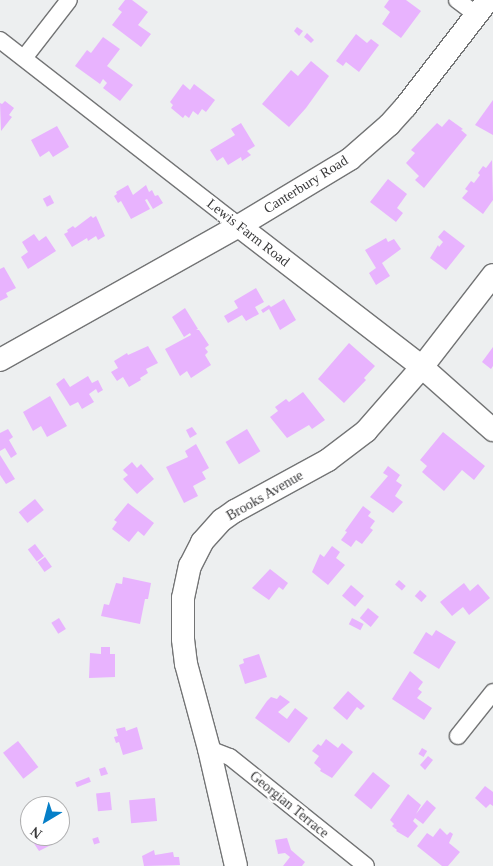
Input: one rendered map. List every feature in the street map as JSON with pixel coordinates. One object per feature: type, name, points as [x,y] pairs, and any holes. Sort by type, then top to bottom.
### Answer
[{"type":"street","points":[[24,58],[69,0]]},
{"type":"street","points":[[457,0],[482,7]]},
{"type":"street","name":"Canterbury Road","points":[[0,360],[239,226],[350,159],[406,106],[482,7]]},
{"type":"street","name":"Lewis Farm Road","points":[[0,40],[422,367],[493,430]]},
{"type":"street","name":"Brooks Avenue","points":[[236,866],[209,749],[191,690],[183,639],[185,581],[196,554],[211,532],[235,511],[328,460],[366,431],[422,367],[493,275]]},
{"type":"street","points":[[458,736],[493,692]]},
{"type":"street","name":"Georgian Terrace","points":[[209,749],[230,757],[366,866]]},
{"type":"building","points":[[125,0],[132,0],[148,12],[138,25],[151,34],[141,47],[112,25],[122,12],[118,9]]},
{"type":"building","points":[[389,0],[406,0],[421,11],[401,38],[382,24],[390,12],[384,7]]},
{"type":"building","points":[[297,27],[303,31],[299,36],[294,31]]},
{"type":"building","points":[[307,33],[314,40],[311,43],[304,37]]},
{"type":"building","points":[[356,34],[367,43],[371,39],[379,45],[359,72],[346,62],[343,66],[336,61]]},
{"type":"building","points":[[103,37],[120,49],[107,66],[133,85],[120,101],[103,88],[107,83],[103,79],[100,84],[75,66],[87,50],[91,53]]},
{"type":"building","points":[[311,61],[329,76],[306,108],[289,127],[262,104],[291,70],[298,76]]},
{"type":"building","points":[[183,84],[190,90],[194,84],[215,100],[206,112],[202,109],[198,115],[193,111],[189,118],[185,115],[183,118],[171,108],[173,105],[170,102]]},
{"type":"building","points":[[493,100],[493,135],[475,125]]},
{"type":"building","points":[[5,101],[14,108],[9,115],[12,117],[1,131],[0,103],[2,104]]},
{"type":"building","points":[[449,119],[463,129],[461,130],[467,135],[424,188],[415,180],[419,176],[406,163],[415,153],[411,150],[437,123],[442,127]]},
{"type":"building","points":[[241,123],[255,146],[247,151],[251,155],[242,161],[241,157],[228,165],[223,157],[217,161],[210,150],[235,135],[231,129]]},
{"type":"building","points":[[57,126],[69,147],[53,157],[49,151],[40,157],[31,140]]},
{"type":"building","points":[[492,160],[493,200],[483,214],[462,198],[468,191],[465,189],[471,181],[474,183],[480,175],[478,173],[483,166],[486,168]]},
{"type":"building","points":[[388,179],[407,194],[397,208],[403,213],[396,222],[370,202]]},
{"type":"building","points":[[128,185],[133,195],[146,185],[149,192],[152,190],[155,196],[158,195],[163,203],[153,209],[147,199],[145,200],[150,209],[131,219],[121,201],[118,203],[114,196],[117,194],[116,192]]},
{"type":"building","points":[[50,195],[54,203],[47,207],[43,199]]},
{"type":"building","points":[[91,216],[93,218],[96,216],[105,236],[98,240],[96,236],[88,241],[87,238],[72,247],[64,234],[73,226],[75,228]]},
{"type":"building","points":[[444,230],[465,246],[446,270],[430,258],[438,245],[439,247],[443,242],[438,237]]},
{"type":"building","points":[[34,234],[39,241],[46,236],[56,251],[28,269],[21,257],[28,252],[22,242]]},
{"type":"building","points":[[386,238],[388,242],[394,239],[401,249],[382,263],[390,276],[376,285],[369,273],[376,268],[365,250]]},
{"type":"building","points":[[4,267],[16,288],[6,293],[8,297],[0,301],[0,269]]},
{"type":"building","points":[[256,288],[264,302],[255,307],[259,314],[246,321],[242,315],[228,323],[224,316],[238,308],[234,301]]},
{"type":"building","points":[[284,299],[296,320],[280,330],[269,309],[263,313],[261,310],[269,305],[271,307]]},
{"type":"building","points":[[185,308],[198,329],[196,330],[199,330],[209,345],[205,348],[208,352],[205,355],[211,365],[191,378],[187,371],[180,376],[165,349],[191,335],[190,333],[184,337],[172,317]]},
{"type":"building","points":[[349,343],[375,366],[364,378],[366,380],[344,403],[318,379]]},
{"type":"building","points":[[148,346],[158,363],[146,369],[148,373],[129,387],[123,377],[117,381],[111,372],[118,368],[114,361],[127,353],[128,355]]},
{"type":"building","points":[[493,347],[493,366],[491,369],[482,362]]},
{"type":"building","points":[[88,376],[92,383],[98,380],[103,390],[98,393],[96,389],[89,394],[94,402],[82,409],[78,402],[70,406],[56,384],[64,378],[70,387]]},
{"type":"building","points":[[303,392],[325,420],[312,429],[309,425],[287,438],[270,417],[278,411],[275,407],[286,399],[289,402]]},
{"type":"building","points":[[50,396],[67,426],[47,437],[41,426],[33,431],[23,412]]},
{"type":"building","points":[[192,427],[197,434],[190,438],[186,430]]},
{"type":"building","points":[[8,429],[13,437],[9,440],[17,454],[11,458],[5,448],[0,451],[0,433]]},
{"type":"building","points":[[247,429],[260,451],[239,464],[226,442]]},
{"type":"building","points":[[443,432],[485,466],[474,480],[462,470],[444,491],[422,472],[427,466],[420,460]]},
{"type":"building","points":[[196,444],[209,468],[202,472],[206,479],[193,486],[198,496],[184,503],[166,467],[188,457],[185,451]]},
{"type":"building","points":[[0,455],[15,479],[6,484],[0,475]]},
{"type":"building","points":[[132,462],[137,468],[141,464],[154,479],[137,494],[123,479],[128,475],[123,470]]},
{"type":"building","points":[[388,466],[400,475],[396,481],[402,485],[395,496],[403,502],[393,513],[370,497],[388,476],[383,473]]},
{"type":"building","points":[[35,499],[44,510],[27,523],[19,512]]},
{"type":"building","points":[[128,503],[154,523],[144,536],[138,531],[129,542],[112,529],[117,522],[114,520]]},
{"type":"building","points":[[363,506],[371,512],[368,516],[375,521],[370,528],[373,530],[362,544],[356,540],[351,547],[341,540],[347,532],[345,531]]},
{"type":"building","points":[[35,544],[44,556],[37,561],[28,549]]},
{"type":"building","points":[[332,546],[340,552],[336,558],[345,565],[328,585],[312,572],[320,554],[324,557]]},
{"type":"building","points":[[45,557],[52,567],[45,572],[38,562]]},
{"type":"building","points":[[270,569],[288,583],[283,590],[279,587],[269,600],[252,588]]},
{"type":"building","points":[[123,577],[151,583],[148,599],[145,599],[140,624],[101,616],[104,604],[109,605],[116,583],[122,584]]},
{"type":"building","points":[[399,580],[406,586],[402,590],[395,585]]},
{"type":"building","points":[[464,583],[470,591],[478,584],[490,598],[469,615],[463,607],[452,616],[440,602]]},
{"type":"building","points":[[351,585],[364,596],[355,607],[342,596]]},
{"type":"building","points":[[420,590],[427,596],[422,602],[415,596]]},
{"type":"building","points":[[368,608],[379,617],[371,627],[360,618]]},
{"type":"building","points":[[59,618],[66,629],[58,634],[51,623]]},
{"type":"building","points":[[352,618],[364,624],[360,630],[349,624]]},
{"type":"building","points":[[436,630],[456,642],[439,669],[413,653],[426,632],[432,636]]},
{"type":"building","points":[[101,647],[110,647],[110,654],[115,654],[115,677],[89,678],[90,653],[101,654]]},
{"type":"building","points":[[259,654],[267,677],[245,684],[239,665],[244,663],[243,659]]},
{"type":"building","points":[[410,671],[423,682],[418,689],[422,692],[417,698],[432,708],[424,720],[392,699]]},
{"type":"building","points":[[348,691],[365,706],[361,710],[357,707],[347,720],[333,708]]},
{"type":"building","points":[[280,695],[290,702],[278,712],[287,719],[295,708],[308,718],[289,743],[255,718],[271,697],[277,699]]},
{"type":"building","points":[[125,727],[126,731],[137,727],[143,749],[123,755],[119,742],[116,743],[114,737],[118,736],[116,729]]},
{"type":"building","points":[[326,739],[338,748],[342,743],[353,752],[332,778],[320,771],[321,769],[314,763],[319,756],[312,751],[318,744],[321,746]]},
{"type":"building","points":[[18,741],[38,767],[23,779],[3,753]]},
{"type":"building","points":[[422,748],[427,751],[424,757],[418,754]]},
{"type":"building","points":[[428,756],[433,760],[425,770],[420,765]]},
{"type":"building","points":[[105,767],[108,774],[101,776],[99,769]]},
{"type":"building","points":[[373,772],[390,786],[371,809],[354,795]]},
{"type":"building","points":[[89,777],[91,782],[77,787],[75,783]]},
{"type":"building","points":[[485,786],[493,792],[493,806],[490,804],[486,808],[475,798]]},
{"type":"building","points":[[110,792],[112,810],[98,811],[96,793]]},
{"type":"building","points":[[408,794],[421,805],[416,814],[427,800],[436,808],[423,824],[415,818],[413,821],[418,826],[408,838],[396,831],[392,826],[394,824],[390,820]]},
{"type":"building","points":[[155,798],[157,821],[131,823],[129,800]]},
{"type":"building","points":[[440,828],[447,835],[450,832],[453,834],[449,843],[460,852],[448,866],[442,866],[417,846],[427,833],[433,837]]},
{"type":"building","points":[[98,837],[100,843],[94,845],[92,839]]},
{"type":"building","points":[[287,838],[291,850],[305,862],[302,866],[283,866],[290,857],[285,853],[278,854],[275,840]]},
{"type":"building","points":[[36,846],[49,846],[39,851]]},
{"type":"building","points":[[154,850],[155,855],[173,852],[174,857],[179,857],[180,865],[144,866],[142,856]]}]
